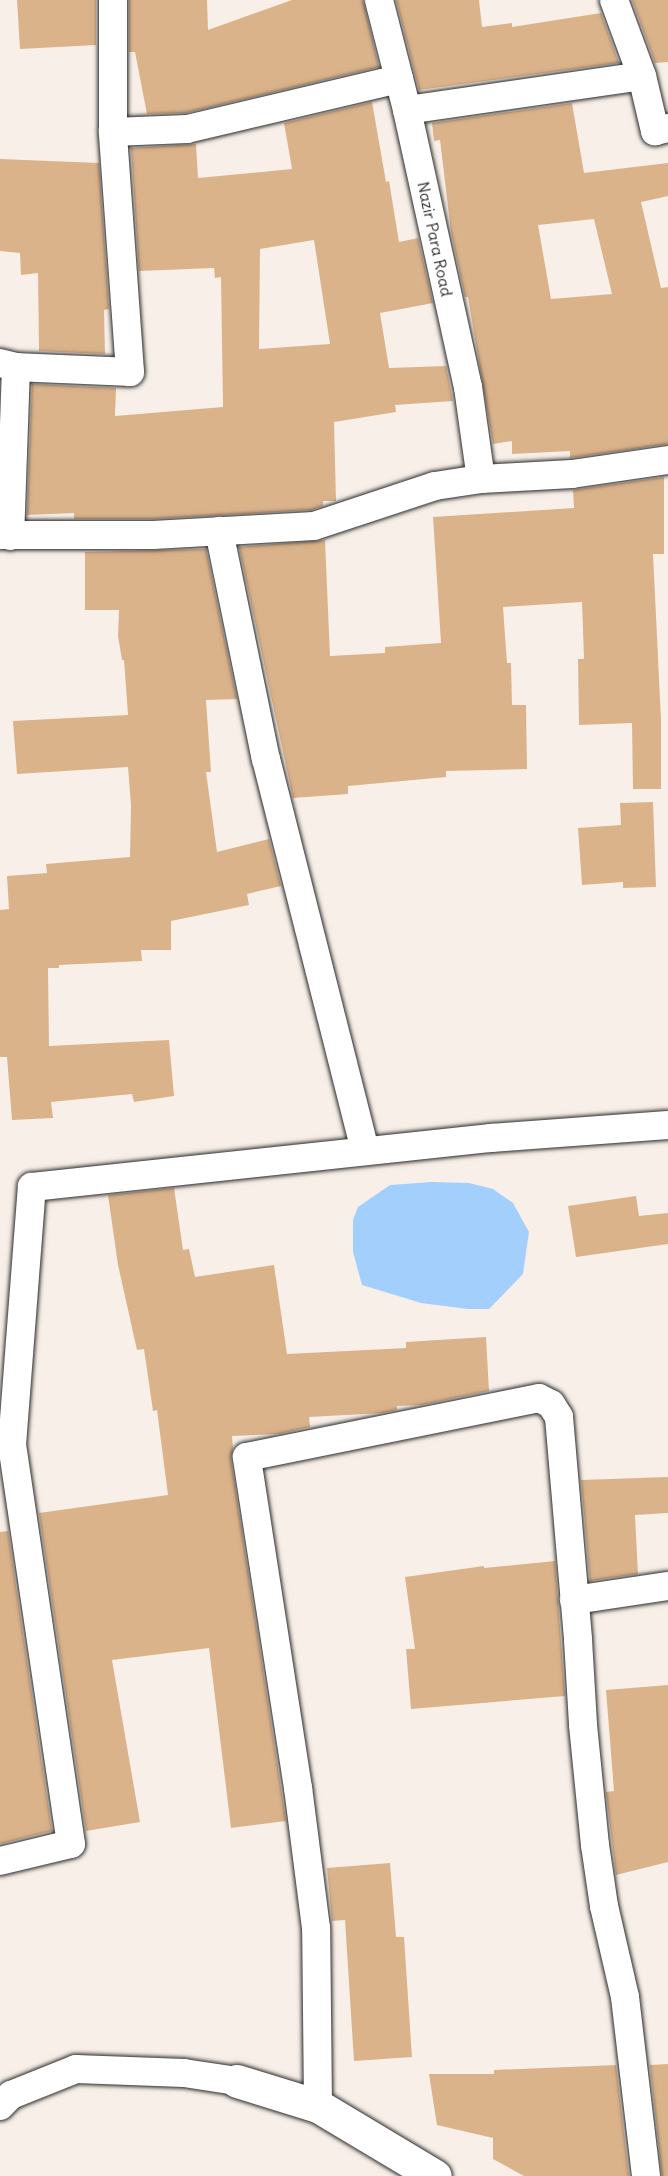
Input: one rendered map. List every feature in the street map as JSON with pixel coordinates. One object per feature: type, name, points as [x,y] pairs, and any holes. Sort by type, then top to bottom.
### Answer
[{"type":"main road","points":[[237,2081],[318,2106],[435,2176]]},
{"type":"street","points":[[112,0],[113,132],[130,372],[8,365],[5,535],[153,535],[314,526],[435,486],[481,479],[572,474],[668,460]]},
{"type":"street","name":"Nazir Para Road","points":[[379,0],[407,110],[468,387],[481,479]]},
{"type":"street","points":[[614,0],[642,76],[655,131],[668,128]]},
{"type":"street","points":[[407,110],[642,76]]},
{"type":"street","points":[[113,132],[187,129],[399,79]]},
{"type":"street","points":[[219,531],[266,759],[364,1151]]},
{"type":"street","points":[[0,1861],[70,1844],[12,1445],[32,1187],[491,1138],[668,1125]]},
{"type":"street","points":[[318,2106],[316,1928],[298,1788],[248,1457],[539,1398],[551,1404],[559,1417],[583,1725],[595,1845],[604,1906],[625,1997],[646,2176]]},
{"type":"street","points":[[574,1600],[668,1586]]},
{"type":"street","points":[[5,2100],[76,2069],[184,2073],[237,2081]]},
{"type":"water","points":[[432,1182],[469,1183],[493,1189],[513,1203],[529,1232],[523,1274],[489,1309],[468,1309],[421,1303],[362,1285],[353,1252],[353,1220],[358,1207],[390,1185]]},
{"type":"building","points":[[17,0],[96,0],[96,45],[20,49]]},
{"type":"building","points":[[129,0],[207,0],[208,30],[292,0],[363,0],[379,67],[185,113],[147,114],[135,52],[129,52]]},
{"type":"building","points":[[396,0],[479,0],[482,27],[512,23],[512,27],[601,13],[619,63],[419,90]]},
{"type":"building","points":[[632,0],[668,0],[668,62],[655,63]]},
{"type":"building","points":[[372,102],[399,242],[418,238],[433,303],[380,313],[389,368],[446,366],[453,401],[395,405],[396,412],[334,422],[336,501],[323,501],[323,506],[311,510],[153,519],[74,519],[74,513],[27,515],[32,384],[116,388],[115,416],[223,407],[221,277],[215,278],[214,268],[139,271],[131,148],[196,144],[198,178],[292,169],[284,123]],"holes":[[[314,240],[330,344],[259,349],[260,249]]]},
{"type":"building","points":[[572,103],[584,173],[668,163],[668,196],[641,202],[661,288],[668,287],[668,444],[570,458],[570,451],[512,454],[512,441],[493,444],[468,297],[465,297],[451,232],[440,140],[434,141],[432,123]],"holes":[[[594,219],[612,294],[551,299],[538,225]]]},
{"type":"building","points":[[0,159],[99,163],[109,309],[104,310],[105,354],[39,351],[38,273],[21,275],[20,253],[0,251]]},
{"type":"building","points":[[664,477],[664,554],[653,554],[661,720],[661,789],[633,789],[632,723],[579,725],[578,659],[584,659],[582,602],[503,607],[507,663],[511,663],[512,705],[526,705],[527,769],[446,771],[446,777],[348,786],[348,794],[293,798],[239,547],[325,540],[330,656],[385,653],[385,647],[441,643],[433,517],[574,508],[573,490]]},
{"type":"building","points":[[206,549],[237,699],[206,700],[211,772],[206,772],[217,852],[269,839],[281,886],[247,894],[249,905],[171,921],[171,950],[141,950],[142,961],[59,965],[59,968],[48,968],[49,1046],[169,1040],[174,1096],[134,1102],[132,1094],[51,1102],[53,1118],[12,1120],[7,1057],[0,1057],[0,910],[9,909],[7,876],[47,873],[46,864],[130,857],[131,805],[128,767],[17,774],[13,721],[128,715],[124,660],[122,660],[118,636],[119,610],[85,610],[85,552]]},
{"type":"building","points":[[653,802],[656,887],[623,888],[623,882],[582,885],[578,828],[621,825],[620,803]]},
{"type":"building","points":[[174,1188],[183,1250],[189,1249],[195,1277],[274,1265],[287,1354],[406,1348],[406,1342],[486,1337],[489,1391],[422,1405],[397,1406],[397,1410],[383,1413],[309,1417],[310,1427],[279,1434],[232,1436],[231,1460],[286,1821],[231,1828],[209,1648],[112,1660],[140,1822],[86,1831],[39,1513],[168,1495],[157,1410],[153,1411],[144,1349],[137,1350],[118,1265],[108,1195]]},
{"type":"building","points":[[636,1196],[639,1216],[668,1213],[668,1244],[576,1257],[568,1206]]},
{"type":"building","points":[[668,1477],[668,1513],[635,1515],[638,1574],[590,1581],[581,1480]]},
{"type":"building","points":[[8,1531],[52,1831],[0,1844],[0,1532]]},
{"type":"building","points":[[555,1561],[565,1696],[411,1709],[406,1649],[415,1649],[405,1577],[484,1566],[484,1568]]},
{"type":"building","points":[[668,1685],[668,1862],[616,1875],[606,1792],[614,1791],[606,1690]]},
{"type":"building","points":[[390,1863],[396,1937],[404,1937],[412,2057],[354,2061],[345,1920],[332,1921],[327,1868]]},
{"type":"building","points":[[668,2064],[668,2176],[662,2176],[650,2065]]},
{"type":"building","points":[[616,2065],[629,2176],[524,2176],[493,2159],[493,2138],[437,2125],[429,2074],[494,2074],[494,2070]]}]
